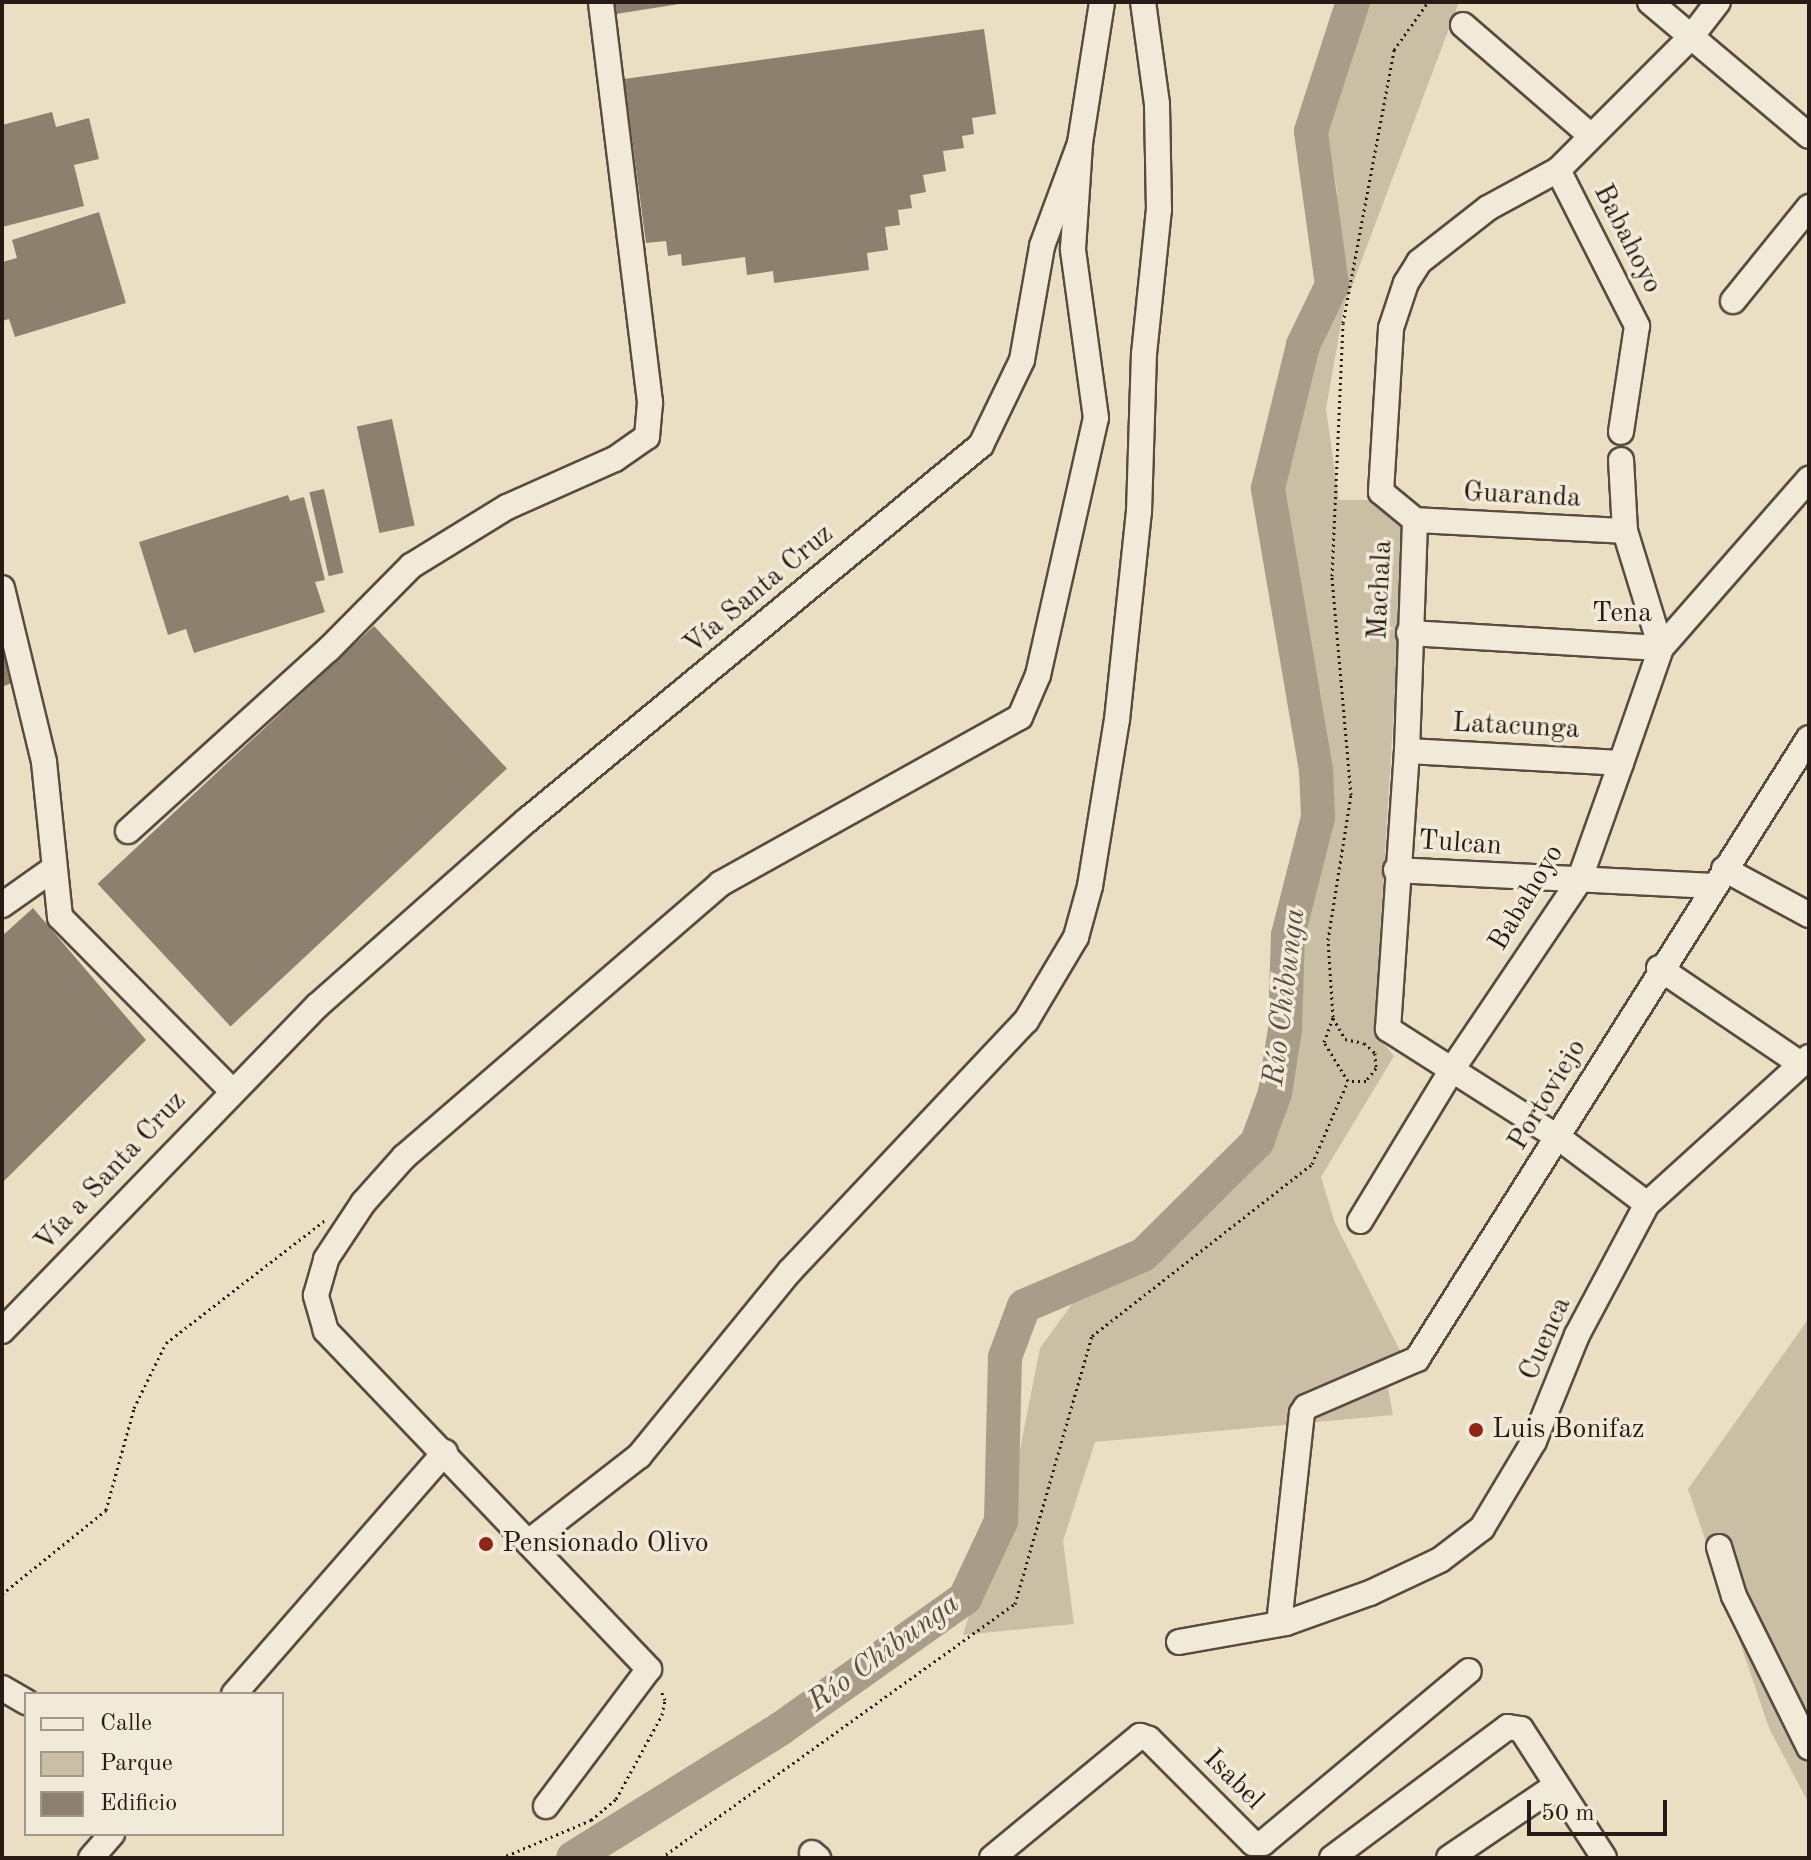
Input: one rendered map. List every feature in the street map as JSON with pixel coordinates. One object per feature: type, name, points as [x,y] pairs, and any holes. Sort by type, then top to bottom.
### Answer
[{"type":"street","points":[[128,831],[329,649],[411,566],[507,507],[615,459],[647,437],[650,402],[601,2]]},
{"type":"street","name":"Vía Santa Cruz","points":[[231,1090],[526,821],[981,445],[1022,360],[1042,246],[1080,143],[1102,2]]},
{"type":"street","points":[[531,1540],[639,1456],[790,1271],[1026,1021],[1076,937],[1090,886],[1117,720],[1138,527],[1144,354],[1159,210],[1157,104],[1143,2]]},
{"type":"street","points":[[1650,2],[1809,136]]},
{"type":"street","name":"Machala","points":[[1647,1204],[1559,1138],[1388,1029],[1396,870],[1407,751],[1415,520],[1381,492],[1391,328],[1406,283],[1419,262],[1488,208],[1558,170],[1691,37],[1718,2]]},
{"type":"street","points":[[1463,25],[1590,135]]},
{"type":"street","points":[[546,1806],[649,1669],[531,1540],[326,1331],[316,1295],[326,1259],[363,1203],[460,1107],[720,884],[1020,717],[1032,694],[1096,418],[1073,249],[1080,143]]},
{"type":"street","name":"Babahoyo","points":[[1558,170],[1637,326],[1621,432]]},
{"type":"street","points":[[1733,301],[1809,207]]},
{"type":"street","points":[[1621,460],[1625,531],[1661,648]]},
{"type":"street","name":"Tena","points":[[1409,633],[1661,648],[1809,479]]},
{"type":"street","name":"Guaranda","points":[[1415,520],[1625,531]]},
{"type":"street","points":[[4,603],[44,762],[60,917],[231,1090]]},
{"type":"street","name":"Babahoyo","points":[[1360,1221],[1453,1068],[1579,881],[1661,648]]},
{"type":"street","name":"Portoviejo","points":[[1279,1624],[1299,1431],[1306,1407],[1417,1359],[1559,1138],[1659,968],[1809,738]]},
{"type":"street","name":"Latacunga","points":[[1407,751],[1621,763]]},
{"type":"street","points":[[2,905],[53,869]]},
{"type":"street","name":"Tulcan","points":[[1396,870],[1579,881],[1718,877],[1809,915]]},
{"type":"street","points":[[1659,968],[1805,1061]]},
{"type":"street","name":"Cuenca","points":[[1179,1642],[1279,1624],[1370,1593],[1440,1560],[1482,1528],[1534,1441],[1577,1335],[1647,1204],[1805,1061]]},
{"type":"street","name":"Vía a Santa Cruz","points":[[2,1331],[231,1090]]},
{"type":"street","points":[[236,1692],[445,1452]]},
{"type":"street","points":[[1719,1547],[1734,1596],[1806,1730]]},
{"type":"street","name":"Isabel","points":[[992,1858],[1140,1736],[1149,1739],[1253,1843],[1263,1843],[1469,1671]]},
{"type":"street","points":[[2,1688],[24,1701]]},
{"type":"street","points":[[1332,1858],[1508,1727],[1521,1729],[1604,1858]]},
{"type":"street","points":[[1449,1858],[1557,1785]]},
{"type":"street","points":[[91,1858],[110,1836]]},
{"type":"path","points":[[1348,1081],[1324,1042],[1333,1017],[1328,940],[1351,795],[1332,576],[1343,323],[1394,50],[1428,2]]},
{"type":"path","points":[[1333,1017],[1345,1039],[1364,1043],[1375,1053],[1376,1068],[1366,1081],[1348,1081]]},
{"type":"path","points":[[661,1858],[1015,1604],[1092,1336],[1312,1164],[1348,1081]]},
{"type":"path","points":[[2,1594],[106,1510],[134,1408],[166,1343],[329,1217]]},
{"type":"path","points":[[501,1858],[591,1820],[616,1799],[662,1715],[665,1700],[649,1669]]},
{"type":"green space","points":[[1364,2],[1459,2],[1344,307],[1326,409],[1339,500],[1369,500],[1405,527],[1374,1032],[1394,1056],[1321,1177],[1335,1223],[1412,1374],[1387,1382],[1393,1415],[1095,1442],[1063,1541],[1074,1624],[963,1635],[975,1594],[1000,1551],[1040,1348],[1080,1293],[1169,1242],[1233,1190],[1273,1134],[1298,1050],[1301,960],[1322,842],[1327,757],[1281,467],[1338,244],[1337,191],[1326,122]]},
{"type":"green space","points":[[1809,1318],[1809,1804],[1769,1728],[1688,1489]]},
{"type":"building","points":[[614,2],[679,2],[679,4],[616,14]]},
{"type":"building","points":[[984,29],[996,114],[972,118],[974,134],[962,136],[964,148],[943,151],[946,171],[923,175],[926,192],[910,195],[912,208],[898,210],[900,225],[885,227],[888,250],[867,253],[869,270],[774,283],[773,271],[747,275],[745,257],[682,266],[681,254],[668,256],[666,241],[646,243],[624,79]]},
{"type":"building","points":[[52,112],[56,127],[89,118],[99,159],[74,165],[84,206],[2,227],[2,125]]},
{"type":"building","points":[[99,212],[126,303],[15,337],[9,319],[2,321],[2,262],[17,258],[12,240]]},
{"type":"building","points":[[392,419],[415,526],[379,533],[357,426]]},
{"type":"building","points":[[324,489],[343,573],[329,576],[309,492]]},
{"type":"building","points":[[288,495],[290,501],[304,497],[325,580],[315,582],[325,612],[194,653],[186,629],[168,635],[139,542]]},
{"type":"building","points":[[374,626],[507,769],[231,1026],[98,884]]},
{"type":"building","points":[[2,651],[14,682],[2,687]]},
{"type":"building","points":[[33,908],[146,1040],[2,1183],[2,936]]},
{"type":"waterway","name":"Río Chibunga","points":[[573,1858],[780,1729],[965,1598],[1001,1521],[1005,1357],[1024,1306],[1143,1255],[1257,1142],[1275,1093],[1285,1029],[1288,935],[1318,817],[1316,770],[1268,488],[1303,345],[1332,285],[1311,131],[1353,2]]},
{"type":"place","name":"Luis Bonifaz","points":[[1476,1430]]},
{"type":"place","name":"Pensionado Olivo","points":[[486,1544]]}]
